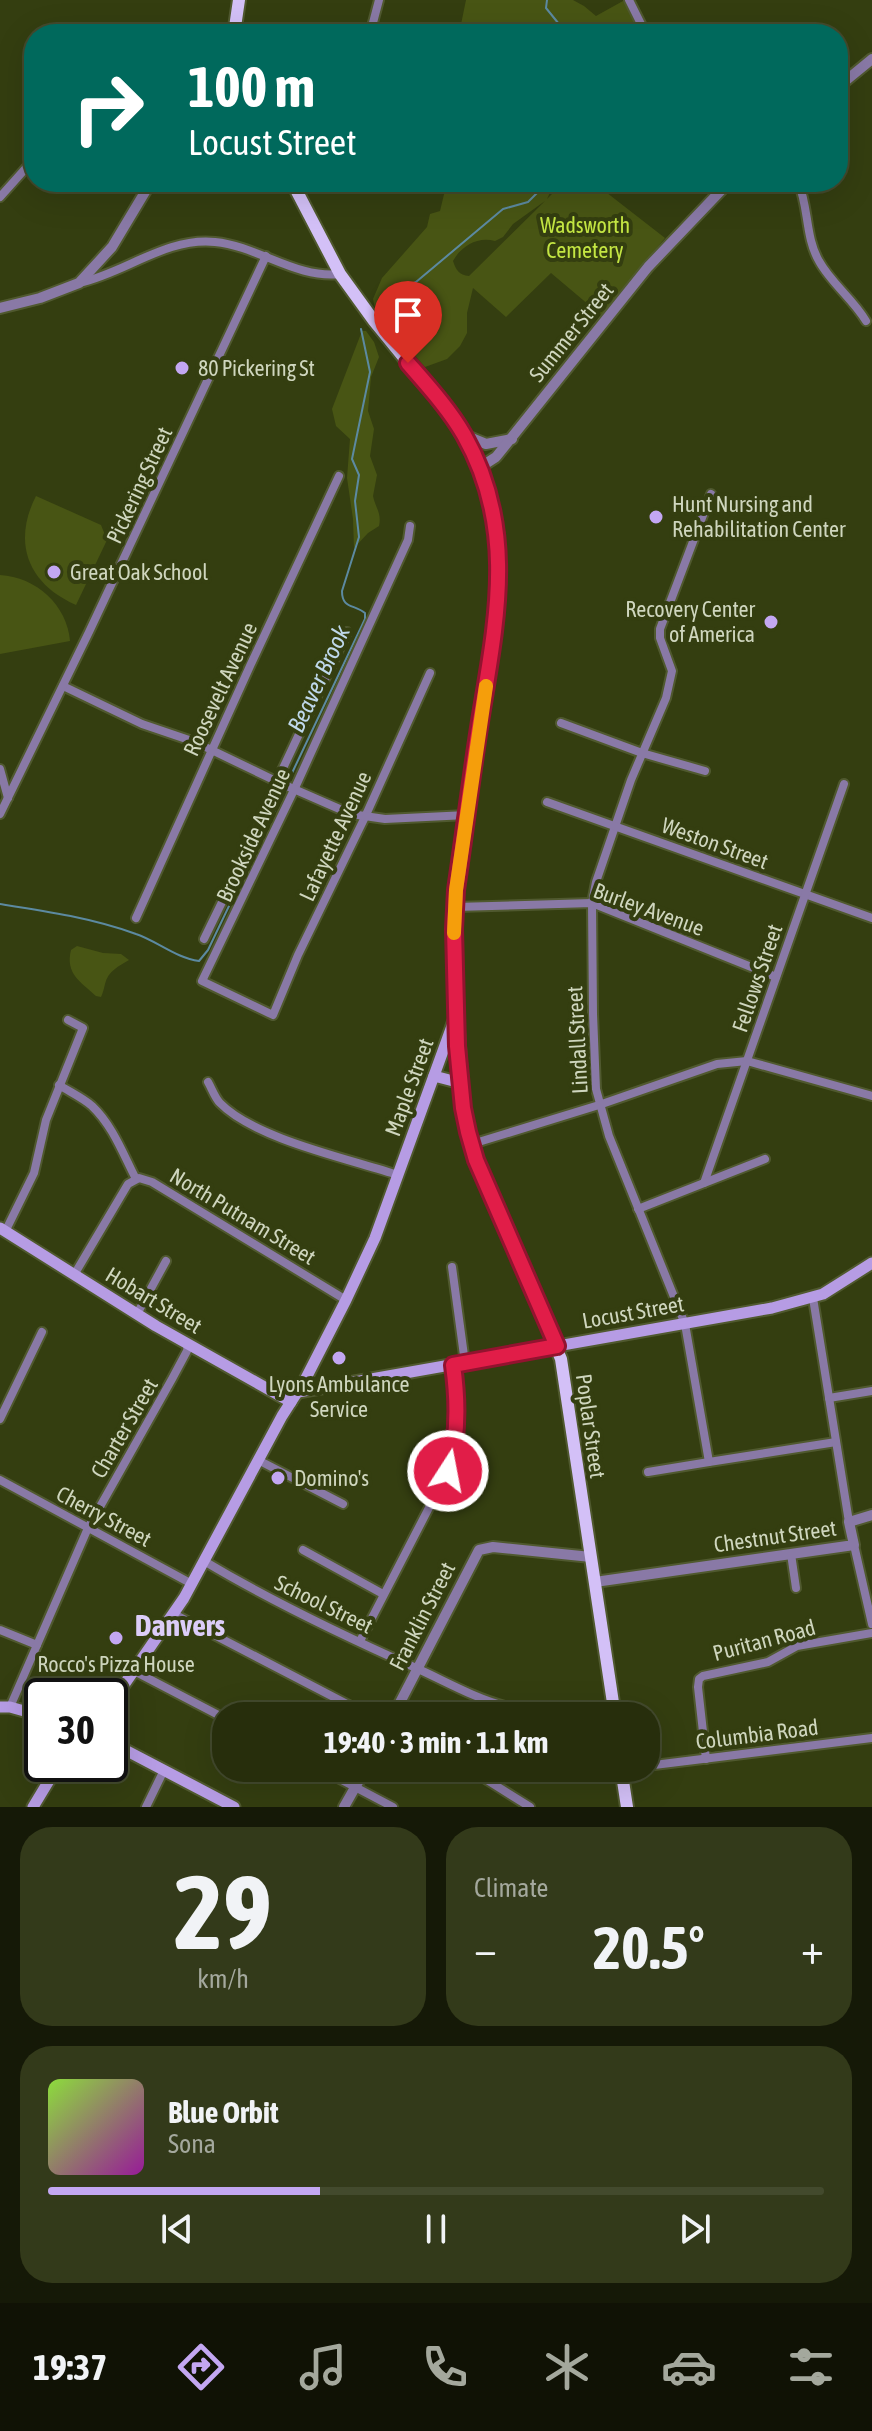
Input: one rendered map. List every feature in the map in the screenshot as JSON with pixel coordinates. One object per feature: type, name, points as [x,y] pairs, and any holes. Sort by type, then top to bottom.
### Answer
[{"type":"main road","points":[[235,24],[239,0]]},
{"type":"main road","name":"Maple Street","points":[[128,1680],[192,1584],[346,1300],[375,1238],[456,1014],[455,907],[498,597],[498,536],[479,468],[464,435],[340,274],[297,192]]},
{"type":"main road","name":"Poplar Street","points":[[456,1014],[463,1108],[476,1160],[561,1359],[613,1702]]},
{"type":"main road","points":[[434,1076],[461,1083]]},
{"type":"main road","name":"Hobart Street","points":[[3,1230],[188,1344],[294,1397]]},
{"type":"main road","name":"Locust Street","points":[[294,1397],[772,1308],[832,1290],[872,1263]]},
{"type":"main road","points":[[128,1751],[234,1807]]},
{"type":"main road","points":[[33,1807],[48,1782]]},
{"type":"main road","points":[[623,1782],[627,1807]]},
{"type":"street","points":[[373,24],[379,0]]},
{"type":"street","points":[[629,0],[641,24]]},
{"type":"street","points":[[848,79],[872,59]]},
{"type":"street","points":[[0,197],[24,170]]},
{"type":"street","points":[[79,283],[117,239],[145,192]]},
{"type":"street","name":"Summer Street","points":[[479,468],[496,457],[512,439],[648,267],[719,192]]},
{"type":"street","points":[[800,192],[812,246],[820,263],[866,321]]},
{"type":"street","points":[[0,308],[94,280],[191,241],[241,247],[323,276],[340,274]]},
{"type":"street","name":"Pickering Street","points":[[0,814],[266,256]]},
{"type":"street","points":[[464,435],[486,444],[512,439]]},
{"type":"street","name":"Roosevelt Avenue","points":[[136,918],[339,476]]},
{"type":"street","name":"Lindall Street","points":[[709,1462],[685,1324],[599,1105],[593,1014],[592,903],[615,826],[666,698],[672,671],[660,638],[660,629],[711,494]]},
{"type":"street","name":"Brookside Avenue","points":[[273,1015],[202,981],[294,790],[408,540],[410,526]]},
{"type":"street","name":"Brookside Avenue","points":[[204,939],[347,632]]},
{"type":"street","name":"Lafayette Avenue","points":[[273,1015],[430,673]]},
{"type":"street","points":[[63,686],[142,724],[211,750],[351,814],[365,817],[467,815]]},
{"type":"street","points":[[561,723],[642,753],[705,771]]},
{"type":"street","points":[[1,772],[9,776],[20,772]]},
{"type":"street","points":[[1,772],[8,798]]},
{"type":"street","name":"Fellows Street","points":[[704,1183],[844,784]]},
{"type":"street","name":"Weston Street","points":[[547,802],[872,918]]},
{"type":"street","name":"Burley Avenue","points":[[455,907],[592,903],[776,977]]},
{"type":"street","points":[[3,1230],[34,1173],[46,1120],[83,1028],[68,1020]]},
{"type":"street","points":[[472,1144],[733,1060],[747,1061],[872,1096]]},
{"type":"street","points":[[208,1082],[219,1102],[253,1125],[277,1136],[398,1175]]},
{"type":"street","points":[[59,1085],[90,1104],[100,1115],[136,1179]]},
{"type":"street","points":[[638,1209],[765,1159]]},
{"type":"street","name":"North Putnam Street","points":[[74,1275],[128,1184],[136,1179],[146,1179],[346,1300]]},
{"type":"street","points":[[137,1314],[166,1261]]},
{"type":"street","points":[[360,1641],[441,1488],[452,1460],[459,1364],[452,1267]]},
{"type":"street","name":"Chestnut Street","points":[[595,1582],[854,1545],[813,1298]]},
{"type":"street","points":[[0,1419],[42,1332]]},
{"type":"street","name":"Charter Street","points":[[5,1707],[37,1645],[88,1528],[172,1379],[188,1344]]},
{"type":"street","points":[[829,1398],[872,1391]]},
{"type":"street","points":[[648,1472],[836,1442]]},
{"type":"street","points":[[258,1460],[343,1504]]},
{"type":"street","name":"Cherry Street","points":[[0,1480],[192,1584]]},
{"type":"street","points":[[849,1522],[872,1515]]},
{"type":"street","points":[[854,1545],[870,1602],[872,1624]]},
{"type":"street","name":"Franklin Street","points":[[400,1702],[479,1550],[493,1547],[591,1557]]},
{"type":"street","points":[[303,1550],[383,1594]]},
{"type":"street","points":[[791,1554],[796,1588]]},
{"type":"street","name":"School Street","points":[[204,1561],[246,1586],[418,1669],[495,1702]]},
{"type":"street","points":[[174,1614],[343,1702]]},
{"type":"street","points":[[0,1630],[37,1645]]},
{"type":"street","name":"Puritan Road","points":[[706,1759],[699,1679],[711,1673],[768,1662],[797,1646],[872,1633]]},
{"type":"street","points":[[134,1671],[212,1712]]},
{"type":"street","name":"Columbia Road","points":[[660,1764],[872,1738]]},
{"type":"street","points":[[146,1807],[164,1770]]},
{"type":"street","points":[[346,1782],[393,1807]]},
{"type":"street","points":[[344,1807],[358,1782]]},
{"type":"street","points":[[490,1782],[530,1807]]},
{"type":"green space","points":[[466,0],[573,0],[596,16],[623,1],[636,24],[461,24]]},
{"type":"green space","name":"Wadsworth Cemetery","points":[[445,192],[550,192],[547,199],[554,192],[606,192],[665,238],[602,316],[551,273],[506,317],[473,288],[467,313],[467,333],[460,346],[447,359],[425,367],[376,313],[373,299],[382,278],[427,227],[430,214],[440,211]],"holes":[[[545,201],[469,276],[458,272],[453,261],[461,251],[476,241],[495,241],[503,237],[513,224]]]},
{"type":"green space","points":[[362,331],[366,331],[374,342],[379,357],[371,377],[368,411],[374,429],[370,456],[377,475],[373,496],[380,521],[379,526],[354,548],[347,478],[350,439],[336,426],[332,409]]},
{"type":"green space","points":[[36,496],[101,525],[107,540],[76,605],[46,586],[29,560],[25,530]]},
{"type":"green space","points":[[0,575],[26,581],[47,595],[63,616],[70,641],[0,654]]},
{"type":"green space","points":[[77,946],[121,954],[129,960],[114,969],[106,979],[101,997],[96,996],[72,971],[71,950]]},
{"type":"waterway","name":"Beaver Brook","points":[[547,0],[546,8],[559,24]]},
{"type":"waterway","name":"Beaver Brook","points":[[381,299],[416,282],[503,209],[528,202],[538,192]]},
{"type":"waterway","name":"Beaver Brook","points":[[292,773],[365,619],[365,613],[344,601],[342,591],[359,537],[355,501],[359,475],[352,459],[370,372],[361,329]]},
{"type":"waterway","name":"Beaver Brook","points":[[0,904],[103,924],[136,934],[199,961],[208,950],[283,793]]},
{"type":"slow traffic","points":[[454,933],[456,890],[486,686]]},
{"type":"place","name":"80 Pickering St","points":[[182,368]]},
{"type":"place","name":"Hunt Nursing and Rehabilitation Center","points":[[656,517]]},
{"type":"place","name":"Great Oak School","points":[[54,572]]},
{"type":"place","name":"Recovery Center of America","points":[[771,622]]},
{"type":"place","name":"Lyons Ambulance Service","points":[[339,1358]]},
{"type":"place","name":"Domino's","points":[[278,1478]]},
{"type":"place","name":"Rocco's Pizza House","points":[[116,1638]]},
{"type":"district","name":"Danvers","points":[[180,1626]]},
{"type":"route","points":[[408,363],[464,435],[485,481],[498,536],[495,630],[456,890],[454,968],[457,1046],[463,1108],[476,1160],[557,1346],[453,1365],[457,1412],[454,1448],[448,1471]]}]
